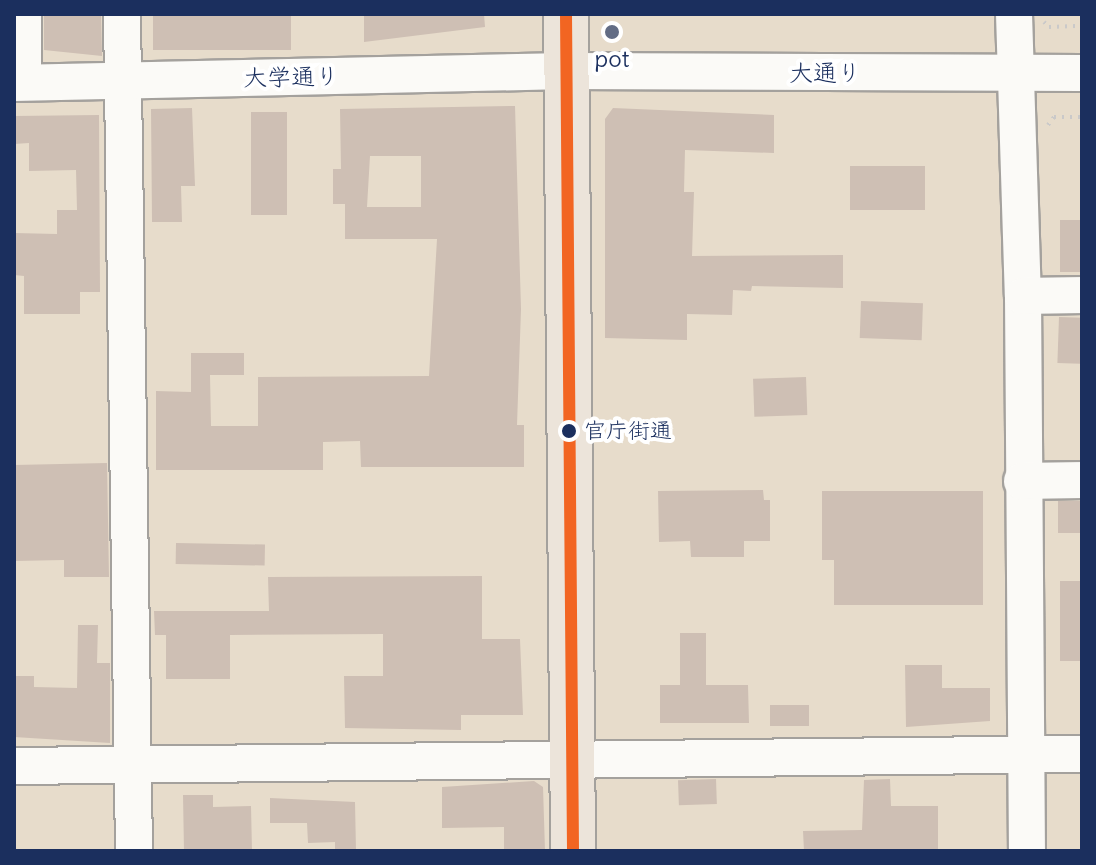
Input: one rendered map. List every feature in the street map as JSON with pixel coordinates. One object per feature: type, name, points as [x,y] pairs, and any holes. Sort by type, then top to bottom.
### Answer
[{"type":"highway","points":[[566,14],[573,851]]},
{"type":"street","points":[[19,82],[23,14]]},
{"type":"street","points":[[122,14],[134,851]]},
{"type":"street","points":[[1014,14],[1023,296],[1027,851]]},
{"type":"street","name":"大学通り","points":[[19,82],[567,71]]},
{"type":"street","name":"大通り","points":[[567,71],[1082,73]]},
{"type":"street","points":[[1023,296],[1082,295]]},
{"type":"street","points":[[1022,481],[1082,480]]},
{"type":"street","points":[[14,766],[572,756],[1082,754]]},
{"type":"path","points":[[1037,15],[1049,27],[1082,26]]},
{"type":"building","points":[[44,14],[101,14],[102,56],[44,50]]},
{"type":"building","points":[[153,14],[291,14],[291,50],[153,50]]},
{"type":"building","points":[[364,14],[484,14],[485,27],[364,42]]},
{"type":"building","points":[[515,106],[521,309],[517,425],[524,425],[524,467],[361,467],[360,441],[323,442],[323,470],[156,470],[156,391],[191,392],[191,353],[244,353],[244,375],[210,375],[211,426],[258,426],[258,377],[429,376],[437,239],[345,239],[345,204],[333,204],[333,169],[341,169],[340,109]],"holes":[[[370,156],[421,156],[421,207],[367,207]]]},
{"type":"building","points":[[192,108],[195,186],[181,186],[182,222],[152,222],[151,109]]},
{"type":"building","points":[[613,108],[774,115],[774,153],[685,150],[684,192],[694,192],[692,256],[843,255],[843,288],[752,286],[751,291],[733,290],[732,315],[687,314],[687,340],[605,338],[605,119]]},
{"type":"building","points":[[251,112],[287,112],[287,215],[251,215]]},
{"type":"building","points":[[99,115],[100,292],[80,292],[80,314],[24,314],[24,276],[14,275],[14,233],[57,234],[57,210],[77,210],[76,170],[29,171],[29,143],[14,144],[14,116]]},
{"type":"building","points":[[850,166],[925,166],[925,210],[850,210]]},
{"type":"building","points":[[1060,220],[1082,220],[1082,272],[1060,272]]},
{"type":"building","points":[[861,301],[923,303],[922,340],[860,338]]},
{"type":"building","points":[[1059,317],[1082,318],[1080,364],[1057,363]]},
{"type":"building","points":[[806,377],[807,415],[754,417],[753,379]]},
{"type":"building","points":[[107,463],[109,577],[64,577],[64,560],[14,561],[14,465]]},
{"type":"building","points":[[763,490],[764,500],[770,500],[770,541],[744,541],[744,557],[691,557],[690,541],[659,542],[658,491]]},
{"type":"building","points":[[822,491],[983,491],[983,605],[834,605],[834,560],[822,560]]},
{"type":"building","points":[[1058,501],[1082,501],[1082,533],[1058,533]]},
{"type":"building","points":[[176,543],[265,545],[265,566],[176,564]]},
{"type":"building","points":[[482,576],[482,639],[520,639],[523,715],[461,715],[461,730],[345,728],[344,676],[383,676],[383,634],[230,635],[230,679],[166,679],[166,635],[155,635],[154,611],[269,611],[268,577]]},
{"type":"building","points":[[1060,581],[1082,581],[1082,661],[1060,661]]},
{"type":"building","points":[[78,625],[98,625],[97,663],[110,663],[110,743],[14,737],[14,676],[34,676],[34,687],[77,688]]},
{"type":"building","points":[[680,633],[706,633],[706,685],[748,685],[749,723],[660,723],[660,685],[680,685]]},
{"type":"building","points":[[905,665],[942,665],[942,688],[990,688],[990,721],[906,727]]},
{"type":"building","points":[[770,705],[809,705],[809,726],[770,726]]},
{"type":"building","points":[[716,779],[717,804],[679,805],[678,780]]},
{"type":"building","points":[[890,779],[891,806],[938,806],[938,851],[804,851],[803,831],[862,830],[864,780]]},
{"type":"building","points":[[534,781],[543,787],[545,851],[504,851],[504,827],[442,828],[442,787]]},
{"type":"building","points":[[183,795],[213,795],[213,807],[251,806],[252,851],[184,851]]},
{"type":"building","points":[[270,798],[355,802],[356,851],[335,851],[335,842],[308,843],[307,823],[270,823]]},
{"type":"transit line","points":[[566,14],[573,851]]},
{"type":"place","name":"pot","points":[[612,32]]},
{"type":"place","name":"官庁街通","points":[[569,431]]}]
